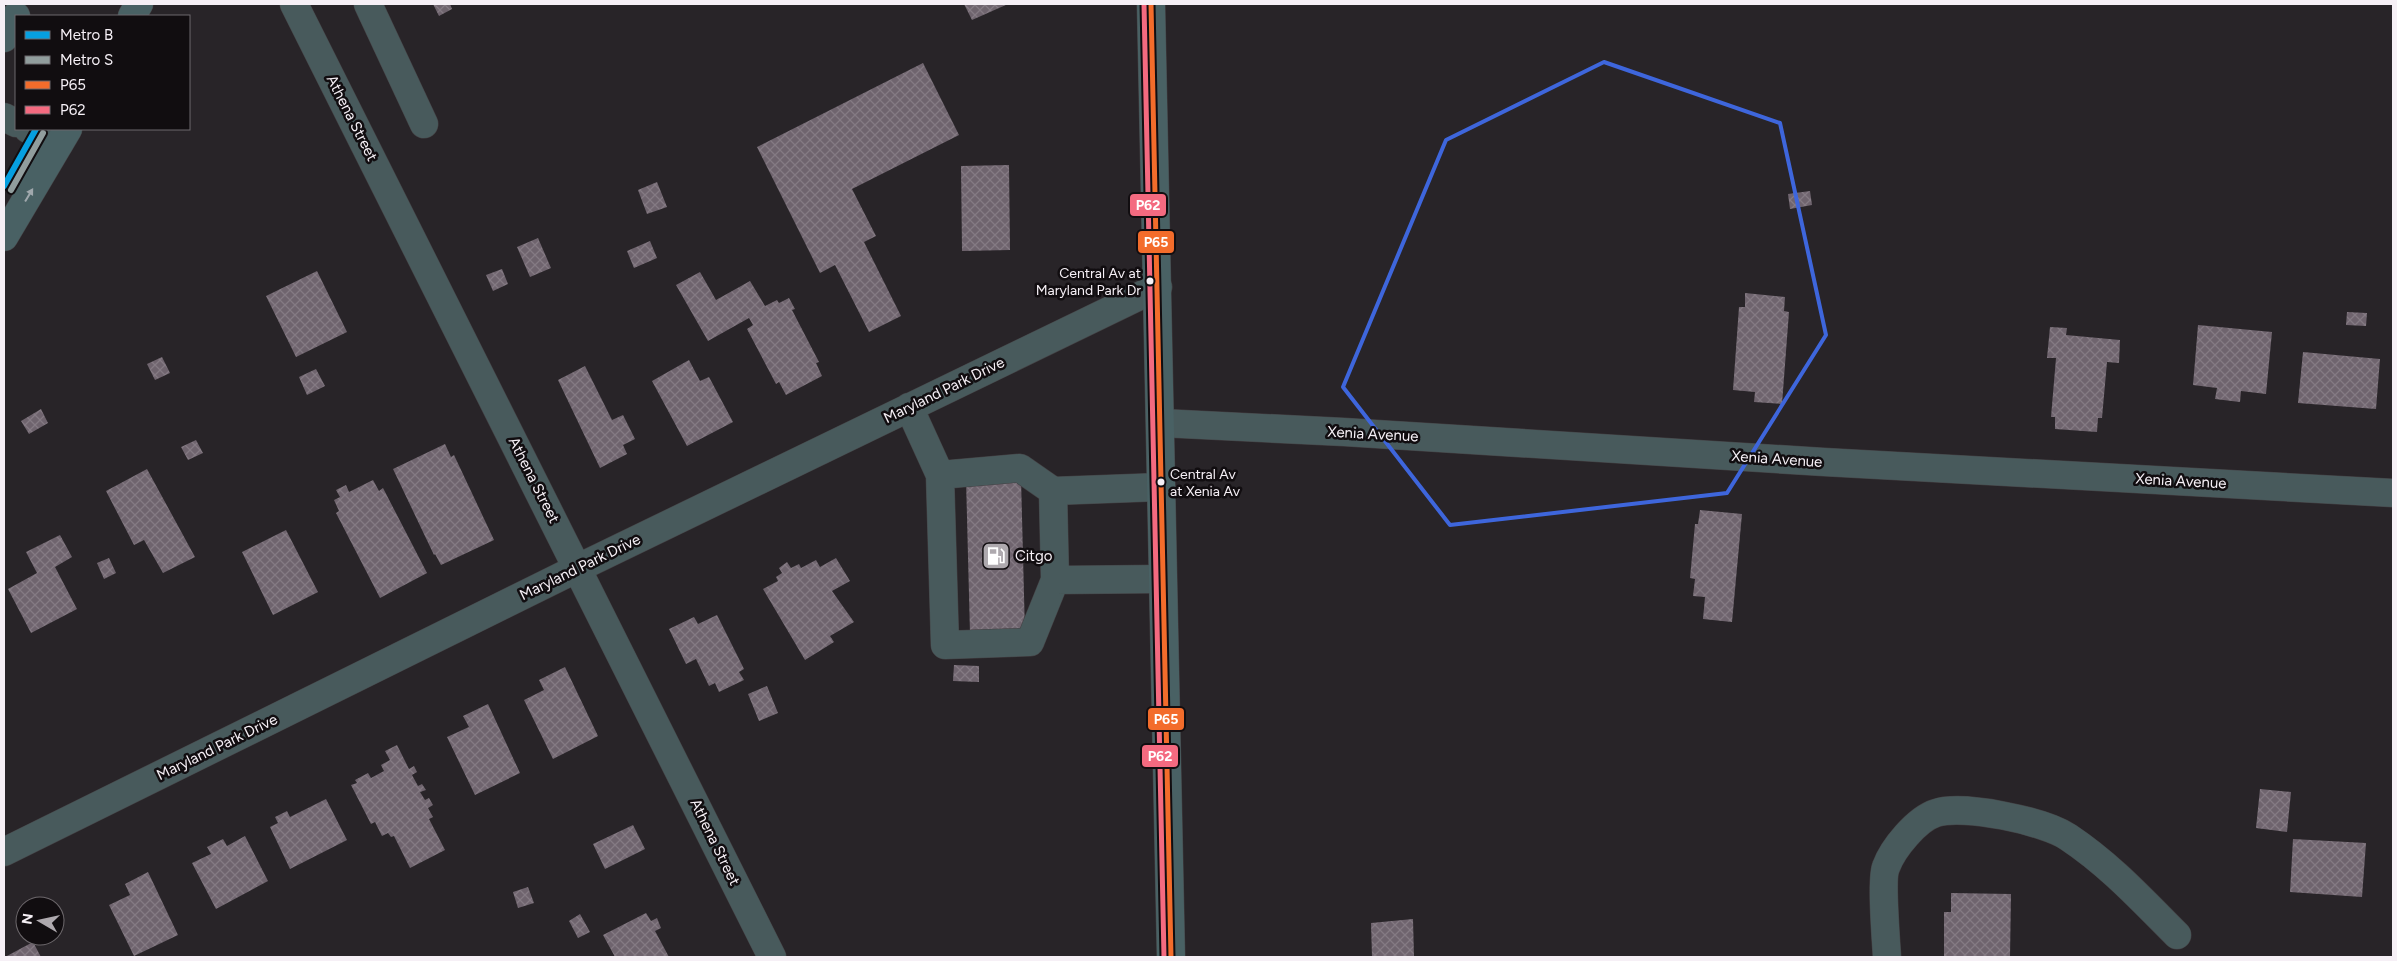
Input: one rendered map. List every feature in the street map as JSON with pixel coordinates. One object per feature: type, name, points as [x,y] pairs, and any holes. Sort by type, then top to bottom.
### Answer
[{"type":"main road","points":[[17,15],[24,4]]},
{"type":"main road","points":[[133,15],[139,4]]},
{"type":"main road","points":[[1151,4],[1161,423],[1169,956]]},
{"type":"main road","points":[[4,38],[15,18]]},
{"type":"main road","points":[[4,237],[63,136]]},
{"type":"street","name":"Athena Street","points":[[294,4],[772,957]]},
{"type":"street","points":[[368,4],[424,124]]},
{"type":"street","points":[[33,130],[63,136]]},
{"type":"street","name":"Maryland Park Drive","points":[[4,852],[578,568],[1158,287]]},
{"type":"street","points":[[909,407],[940,475],[945,645],[1030,642],[1055,580],[1053,491]]},
{"type":"street","name":"Xenia Avenue","points":[[1161,423],[2393,493]]},
{"type":"street","points":[[940,475],[1020,468],[1053,491],[1161,487]]},
{"type":"street","points":[[1055,580],[1162,579]]},
{"type":"street","points":[[1887,957],[1885,868],[1905,835],[1934,813],[1958,808],[2014,817],[2065,835],[2110,866],[2177,935]]},
{"type":"highlighted area","points":[[1604,62],[1780,123],[1826,335],[1727,493],[1450,525],[1343,387],[1446,140]]},
{"type":"building","points":[[433,4],[450,4],[452,9],[439,16]]},
{"type":"building","points":[[964,4],[1008,4],[972,20]]},
{"type":"building","points":[[923,63],[959,135],[852,189],[876,236],[864,242],[901,316],[869,332],[835,265],[820,273],[757,147]]},
{"type":"building","points":[[1009,165],[1010,250],[962,251],[961,166]]},
{"type":"building","points":[[657,182],[667,207],[647,214],[638,190]]},
{"type":"building","points":[[1810,191],[1812,205],[1790,209],[1788,194]]},
{"type":"building","points":[[538,238],[551,268],[530,277],[517,247]]},
{"type":"building","points":[[650,241],[657,258],[634,268],[627,251]]},
{"type":"building","points":[[502,269],[508,284],[493,291],[486,275]]},
{"type":"building","points":[[317,271],[347,332],[296,357],[266,296]]},
{"type":"building","points":[[700,272],[716,300],[750,281],[765,306],[777,300],[779,303],[789,298],[795,309],[792,310],[819,362],[816,363],[822,376],[786,395],[779,382],[776,384],[747,329],[753,325],[749,318],[708,341],[676,285]]},
{"type":"building","points":[[1745,293],[1785,297],[1784,311],[1789,312],[1782,404],[1754,402],[1755,392],[1733,390],[1739,307],[1745,307]]},
{"type":"building","points":[[2347,312],[2367,313],[2366,326],[2346,325]]},
{"type":"building","points":[[2198,325],[2272,332],[2266,394],[2241,391],[2240,402],[2215,399],[2217,388],[2193,385]]},
{"type":"building","points":[[2050,327],[2067,328],[2066,335],[2120,340],[2119,363],[2107,362],[2102,418],[2098,418],[2097,432],[2055,429],[2055,417],[2051,417],[2056,358],[2047,358]]},
{"type":"building","points":[[2303,352],[2380,359],[2376,409],[2298,403]]},
{"type":"building","points":[[162,357],[170,373],[155,380],[147,364]]},
{"type":"building","points":[[689,360],[700,381],[709,377],[733,422],[687,446],[652,381]]},
{"type":"building","points":[[585,366],[612,420],[623,415],[635,439],[623,445],[627,454],[600,468],[558,380]]},
{"type":"building","points":[[316,369],[325,386],[307,395],[299,377]]},
{"type":"building","points":[[41,409],[48,423],[29,434],[21,421]]},
{"type":"building","points":[[196,440],[203,453],[188,460],[181,447]]},
{"type":"building","points":[[445,444],[451,457],[454,455],[494,540],[441,565],[434,555],[393,469]]},
{"type":"building","points":[[147,469],[195,557],[163,573],[144,540],[134,545],[106,491]]},
{"type":"building","name":"Citgo","points":[[1021,478],[1025,633],[970,634],[966,479]]},
{"type":"building","points":[[373,480],[379,491],[383,488],[427,573],[380,598],[336,513],[339,511],[334,500],[340,497],[336,490],[346,485],[349,492]]},
{"type":"building","points":[[1700,510],[1742,514],[1732,622],[1703,619],[1705,597],[1693,596],[1695,579],[1690,578],[1695,524],[1698,524]]},
{"type":"building","points":[[286,530],[318,592],[273,615],[242,552]]},
{"type":"building","points":[[60,535],[72,557],[55,567],[77,609],[31,633],[8,589],[37,573],[26,552]]},
{"type":"building","points":[[109,558],[116,573],[104,579],[97,563]]},
{"type":"building","points":[[836,558],[850,581],[832,591],[854,622],[830,636],[834,642],[805,660],[763,589],[778,581],[776,577],[782,573],[779,568],[787,562],[791,568],[799,564],[801,568],[816,560],[820,567]]},
{"type":"building","points":[[717,615],[744,669],[739,672],[744,680],[719,692],[715,683],[709,686],[696,659],[686,664],[669,629],[694,617],[698,624]]},
{"type":"building","points":[[954,665],[979,666],[979,682],[953,681]]},
{"type":"building","points":[[565,667],[598,736],[553,759],[524,700],[544,690],[539,680]]},
{"type":"building","points":[[767,686],[778,713],[759,721],[748,694]]},
{"type":"building","points":[[488,704],[520,773],[475,795],[447,737],[469,727],[463,716]]},
{"type":"building","points":[[397,745],[409,769],[414,766],[417,772],[412,775],[418,786],[422,784],[426,790],[420,792],[425,800],[429,798],[433,805],[428,808],[433,817],[429,819],[445,850],[410,868],[394,836],[391,837],[388,833],[382,836],[375,822],[371,824],[351,785],[357,783],[355,780],[368,773],[371,778],[384,771],[381,765],[390,760],[385,751]]},
{"type":"building","points":[[2260,789],[2291,792],[2287,832],[2256,828]]},
{"type":"building","points":[[326,799],[347,840],[290,869],[270,827],[278,823],[275,817],[287,811],[290,817]]},
{"type":"building","points":[[633,825],[645,849],[605,869],[593,844]]},
{"type":"building","points":[[245,836],[268,881],[216,909],[192,863],[211,854],[207,847],[223,839],[227,846]]},
{"type":"building","points":[[2293,839],[2366,843],[2362,897],[2290,892]]},
{"type":"building","points":[[148,872],[178,935],[134,956],[109,905],[130,895],[125,884]]},
{"type":"building","points":[[528,887],[534,903],[518,908],[513,892]]},
{"type":"building","points":[[1951,893],[2011,894],[2010,957],[1944,957],[1944,912],[1951,912]]},
{"type":"building","points":[[646,913],[651,921],[657,918],[661,928],[655,931],[669,957],[615,957],[603,935]]},
{"type":"building","points":[[580,914],[590,932],[578,938],[569,921]]},
{"type":"building","points":[[1413,919],[1414,957],[1372,957],[1371,923]]},
{"type":"building","points":[[26,946],[35,946],[41,957],[5,957]]},
{"type":"metro line","name":"B","points":[[4,186],[35,130]]},
{"type":"metro line","name":"S","points":[[11,190],[43,133]]},
{"type":"transit line","name":"P62","points":[[1144,4],[1164,957]]},
{"type":"transit line","name":"P65","points":[[1151,4],[1171,957]]},
{"type":"place","name":"Central Av at Maryland Park Dr","points":[[1150,281]]},
{"type":"place","name":"Central Av at Xenia Av","points":[[1161,482]]},
{"type":"place","name":"Citgo","points":[[996,556]]}]
